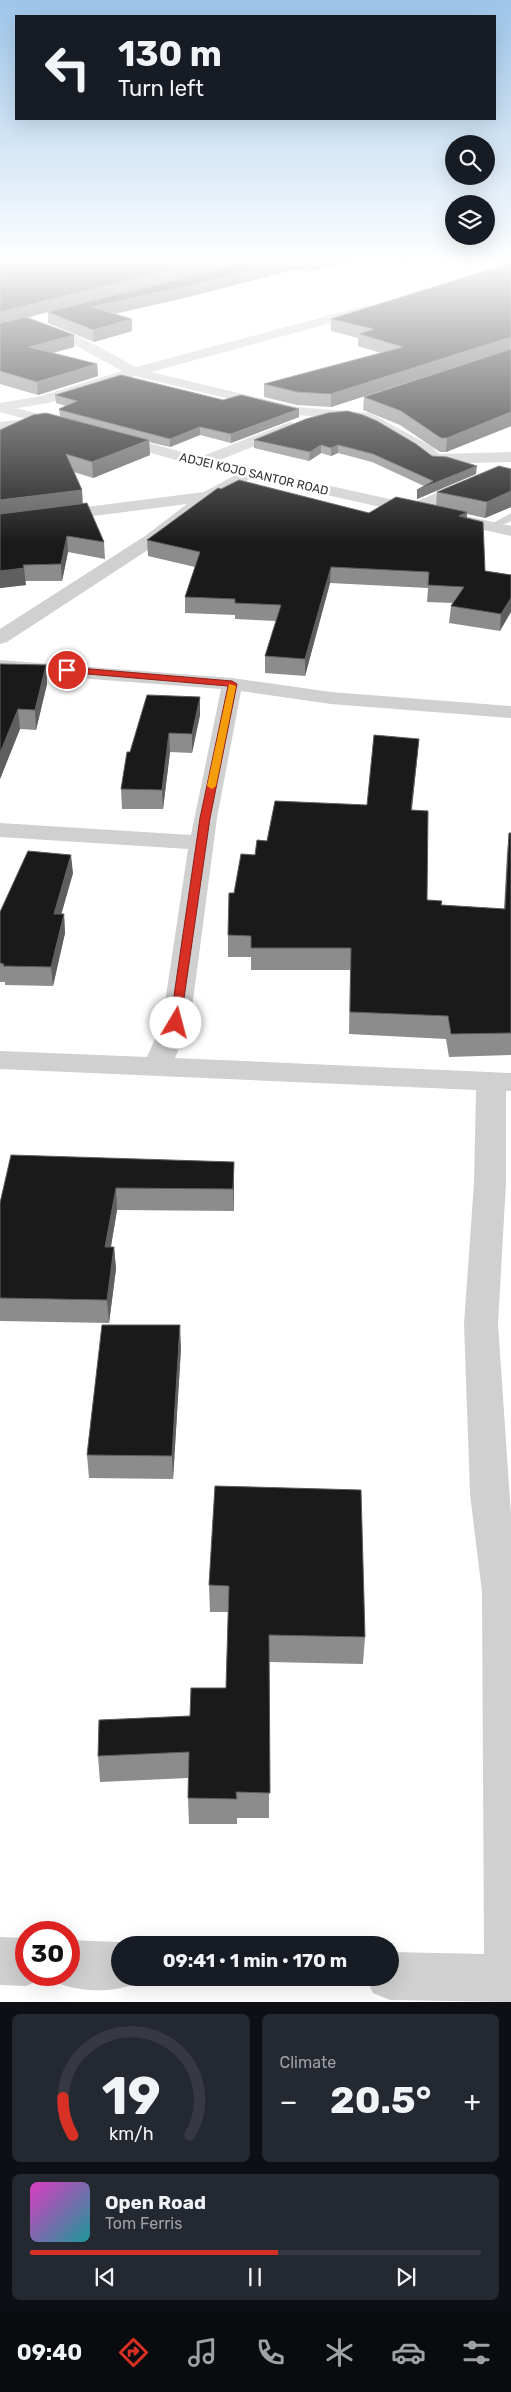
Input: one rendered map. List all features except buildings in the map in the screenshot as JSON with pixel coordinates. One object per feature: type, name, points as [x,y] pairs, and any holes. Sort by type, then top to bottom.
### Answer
[{"type":"street","points":[[103,355],[134,372],[297,411],[365,416],[425,449],[435,459],[450,492]]},
{"type":"street","points":[[0,407],[43,400],[195,355]]},
{"type":"street","points":[[201,462],[278,431],[367,402]]},
{"type":"street","points":[[0,407],[80,429]]},
{"type":"street","points":[[0,427],[53,421]]},
{"type":"street","name":"ADJEI KOJO SANTOR ROAD","points":[[99,434],[201,462],[511,531]]},
{"type":"street","points":[[435,459],[511,457]]},
{"type":"street","points":[[411,510],[511,467]]},
{"type":"street","points":[[0,638],[151,540],[208,497],[248,473]]},
{"type":"street","points":[[0,523],[208,497]]},
{"type":"street","points":[[0,666],[232,684],[331,698],[511,712]]},
{"type":"street","points":[[157,1066],[176,1023],[201,843],[232,684]]},
{"type":"street","points":[[0,830],[201,843]]},
{"type":"street","points":[[0,1060],[501,1082],[490,1183],[481,1324],[489,1494],[502,1592],[510,1979],[399,1976]]},
{"type":"street","points":[[0,1961],[15,1962]]},
{"type":"street","points":[[80,1964],[111,1966]]},
{"type":"lane","points":[[492,527],[511,516]]},
{"type":"slow traffic","points":[[212,786],[232,686]]},
{"type":"route","points":[[67,670],[232,684],[205,818],[176,1023]]}]
